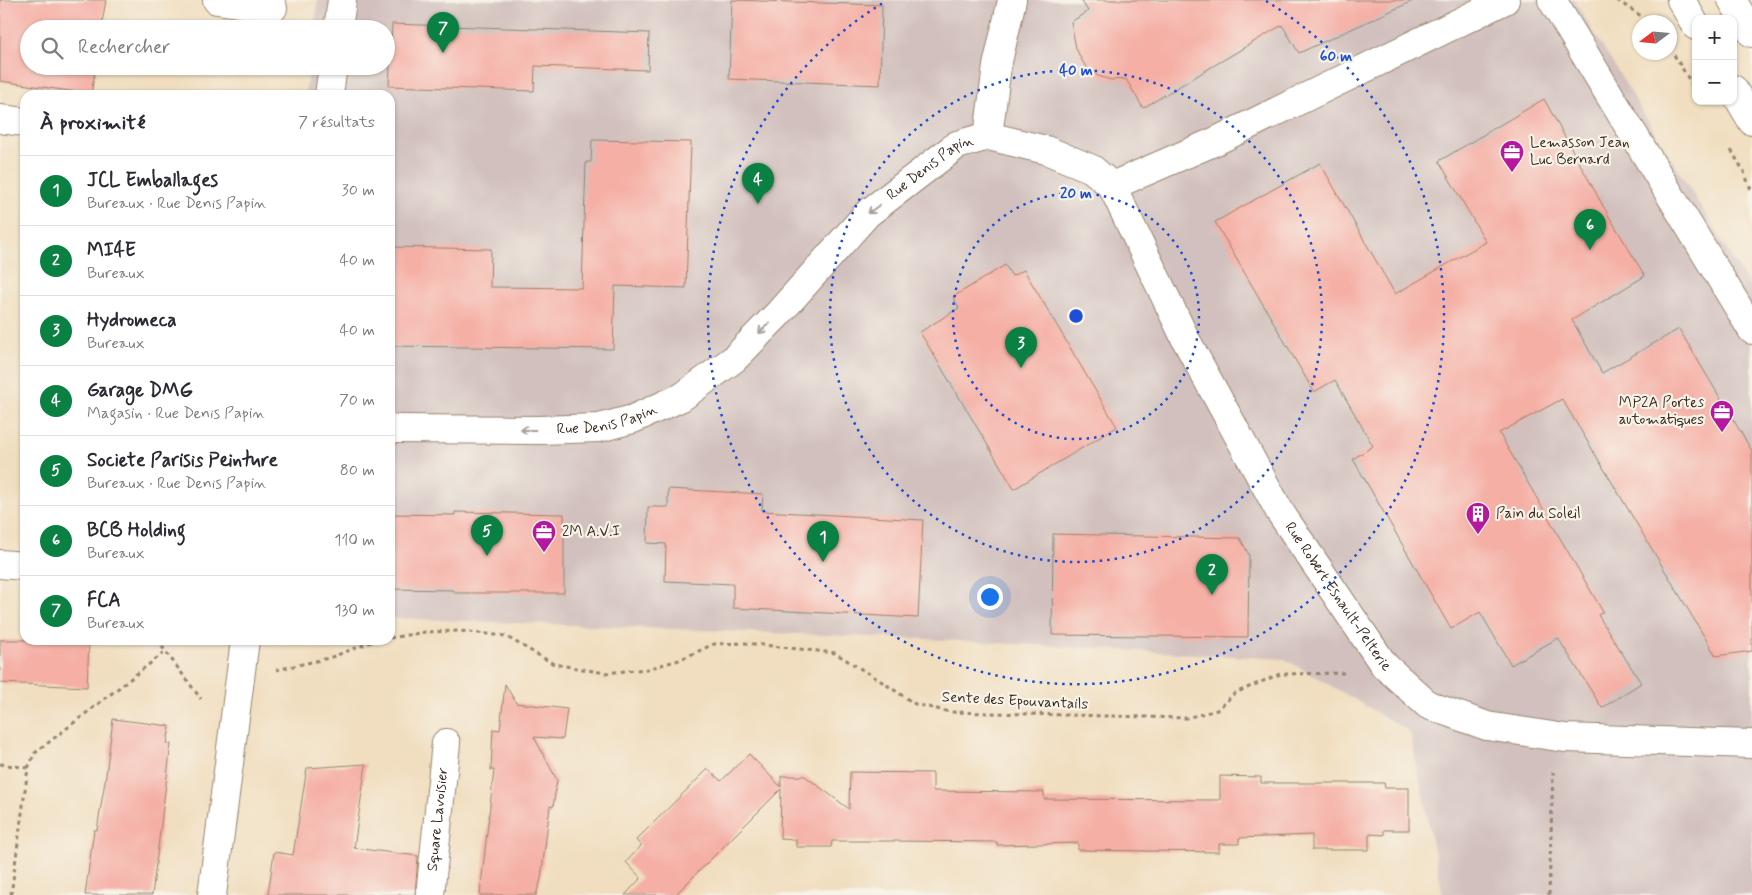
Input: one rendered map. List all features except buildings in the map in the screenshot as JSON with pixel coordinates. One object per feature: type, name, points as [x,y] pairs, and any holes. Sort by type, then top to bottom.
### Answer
[{"type":"street","points":[[218,0],[273,8]]},
{"type":"street","points":[[339,20],[342,0]]},
{"type":"street","points":[[988,136],[997,66],[1012,0]]},
{"type":"street","points":[[1112,186],[1216,141],[1505,0]]},
{"type":"street","points":[[1552,0],[1752,330]]},
{"type":"street","points":[[1681,0],[1692,19]]},
{"type":"street","points":[[1732,0],[1752,34]]},
{"type":"street","points":[[330,90],[332,75]]},
{"type":"street","points":[[1737,96],[1752,121]]},
{"type":"street","points":[[0,119],[20,121]]},
{"type":"street","name":"Rue Denis Papin","points":[[395,429],[539,430],[599,428],[633,419],[682,397],[734,359],[778,314],[867,214],[957,145],[988,136],[1046,150],[1092,169],[1112,186]]},
{"type":"street","name":"Rue Robert Esnault-Pelterie","points":[[1112,186],[1186,340],[1280,512],[1384,665],[1428,705],[1487,726],[1555,736],[1684,744],[1752,744]]},
{"type":"street","points":[[0,564],[20,566]]},
{"type":"street","points":[[212,895],[244,645]]},
{"type":"street","name":"Square Lavoisier","points":[[430,895],[446,743]]},
{"type":"path","points":[[1617,0],[1640,15]]},
{"type":"path","points":[[1677,59],[1692,84]]},
{"type":"path","name":"Sente des Epouvantails","points":[[395,637],[425,632],[460,631],[505,636],[554,664],[605,673],[647,669],[679,660],[714,644],[745,643],[790,647],[835,653],[884,682],[915,704],[950,712],[1119,717],[1186,718],[1217,710],[1235,693],[1280,674],[1368,673],[1384,665]]},
{"type":"path","points":[[161,645],[203,702],[235,716]]},
{"type":"path","points":[[241,669],[270,672],[329,658],[364,645]]},
{"type":"path","points":[[11,895],[28,768],[35,752],[166,651]]},
{"type":"path","points":[[1549,895],[1555,736]]},
{"type":"path","points":[[0,764],[28,768]]},
{"type":"shaded area","points":[[318,0],[1574,0],[1752,290],[1752,895],[1443,895],[1410,732],[1285,659],[926,639],[395,618],[395,90],[306,90],[308,75],[395,75],[395,20],[315,20]]},
{"type":"place","name":"FCA","points":[[443,53]]},
{"type":"place","name":"Lemasson Jean Luc Bernard","points":[[1512,173]]},
{"type":"place","name":"Garage DMG","points":[[758,204]]},
{"type":"place","name":"BCB Holding","points":[[1590,250]]},
{"type":"place","name":"Hydromeca","points":[[1021,368]]},
{"type":"place","name":"MP2A Portes automatiques","points":[[1722,433]]},
{"type":"place","name":"Pain du Soleil","points":[[1478,535]]},
{"type":"place","name":"2M A.V.I","points":[[544,553]]},
{"type":"place","name":"Societe Parisis Peinture","points":[[487,556]]},
{"type":"place","name":"JCL Emballages","points":[[823,562]]},
{"type":"place","name":"MI4E","points":[[1212,595]]}]
